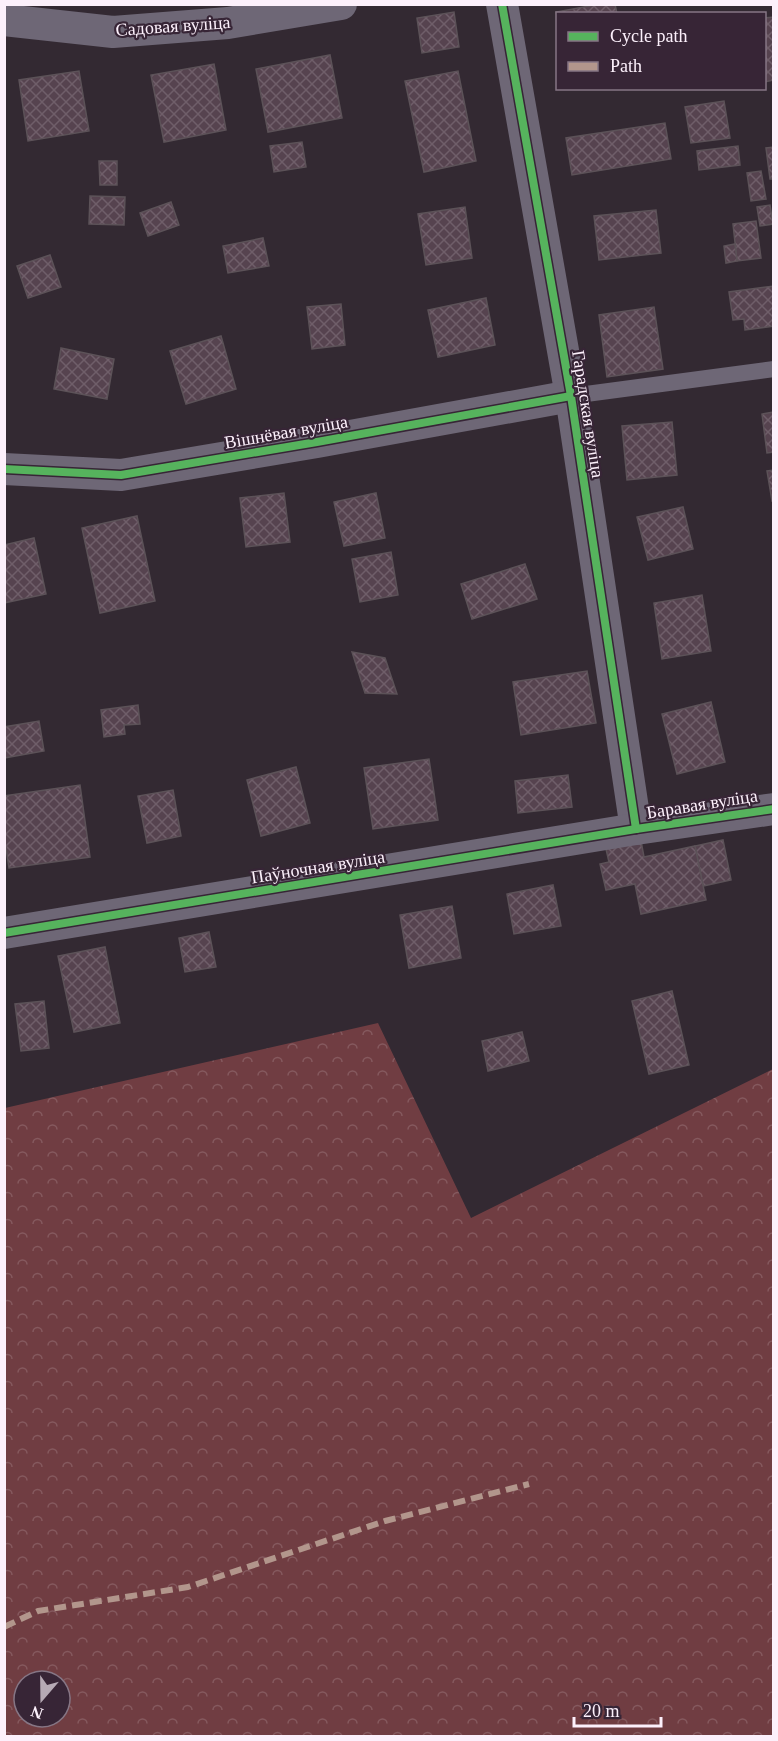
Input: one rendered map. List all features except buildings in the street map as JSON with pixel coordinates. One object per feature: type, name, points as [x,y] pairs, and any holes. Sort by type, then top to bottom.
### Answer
[{"type":"street","name":"Садовая вуліца","points":[[4,20],[113,32],[228,23],[341,4]]},
{"type":"street","name":"Гарадская вуліца","points":[[502,4],[571,396],[636,830]]},
{"type":"street","name":"Вішнёвая вуліца","points":[[4,469],[121,475],[571,396]]},
{"type":"street","name":"Баравая вуліца","points":[[636,830],[774,809]]},
{"type":"street","name":"Паўночная вуліца","points":[[4,933],[636,830]]},
{"type":"lane","points":[[571,396],[774,369]]},
{"type":"green space","points":[[378,1023],[471,1218],[773,1069],[773,1736],[5,1736],[5,1108]]},
{"type":"marked path","points":[[4,1627],[38,1611],[188,1587],[385,1521],[529,1484]]},
{"type":"cycle path","points":[[502,4],[571,396],[636,829]]},
{"type":"cycle path","points":[[4,469],[121,475],[571,396]]},
{"type":"cycle path","points":[[4,933],[636,829],[774,809]]}]
